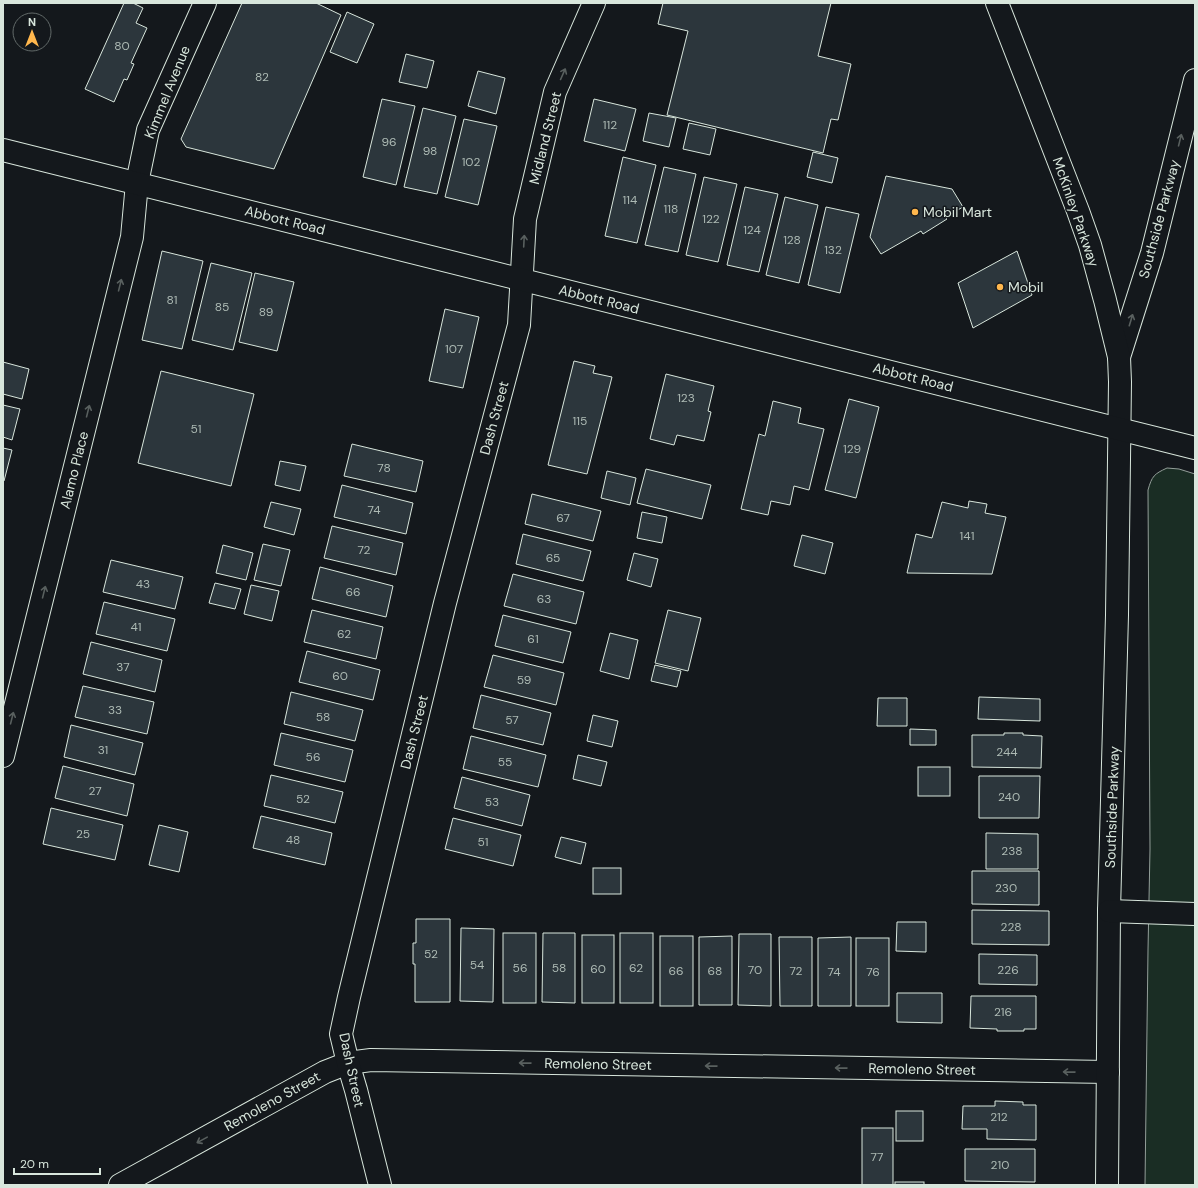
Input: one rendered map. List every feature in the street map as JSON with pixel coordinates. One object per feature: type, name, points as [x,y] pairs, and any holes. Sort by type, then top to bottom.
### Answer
[{"type":"street","name":"Kimmel Avenue","points":[[138,183],[148,130],[205,3]]},
{"type":"street","name":"Midland Street","points":[[521,280],[525,218],[555,92],[594,3]]},
{"type":"street","name":"McKinley Parkway","points":[[997,3],[1090,245],[1119,357],[1119,428]]},
{"type":"street","name":"Southside Parkway","points":[[1119,357],[1152,253],[1195,80]]},
{"type":"street","name":"Abbott Road","points":[[3,150],[1195,448]]},
{"type":"street","name":"Alamo Place","points":[[3,756],[132,237],[138,183]]},
{"type":"street","name":"Dash Street","points":[[380,1185],[348,1063],[342,1034],[349,997],[445,603],[519,325],[521,280]]},
{"type":"street","name":"Southside Parkway","points":[[1107,1185],[1109,911],[1118,615],[1119,428]]},
{"type":"street","points":[[1109,911],[1195,914]]},
{"type":"street","name":"Remoleno Street","points":[[120,1185],[325,1072],[348,1063],[371,1060],[1108,1072]]},
{"type":"green space","points":[[1167,468],[1179,469],[1195,474],[1195,1185],[1145,1185],[1150,849],[1148,490],[1154,476]]},
{"type":"building","points":[[124,3],[133,3],[143,8],[136,23],[147,28],[131,63],[134,64],[127,80],[124,79],[114,102],[85,89]]},
{"type":"building","points":[[242,3],[316,3],[341,15],[274,169],[186,147],[181,139]]},
{"type":"building","points":[[663,3],[831,3],[818,56],[851,64],[838,120],[831,119],[823,153],[667,115],[688,31],[658,24]]},
{"type":"building","points":[[347,12],[374,24],[357,63],[330,52]]},
{"type":"building","points":[[406,54],[434,61],[427,88],[399,82]]},
{"type":"building","points":[[478,71],[505,78],[496,114],[468,106]]},
{"type":"building","points":[[382,99],[415,106],[396,185],[363,177]]},
{"type":"building","points":[[594,99],[636,109],[625,151],[584,141]]},
{"type":"building","points":[[423,108],[456,116],[437,194],[404,187]]},
{"type":"building","points":[[649,113],[676,118],[669,147],[643,141]]},
{"type":"building","points":[[464,119],[497,126],[478,205],[445,197]]},
{"type":"building","points":[[689,123],[716,129],[710,155],[683,149]]},
{"type":"building","points":[[813,152],[838,158],[832,183],[807,177]]},
{"type":"building","points":[[623,157],[656,165],[637,243],[605,236]]},
{"type":"building","points":[[664,167],[696,174],[678,252],[645,245]]},
{"type":"building","name":"Mobil Mart","points":[[886,176],[952,189],[963,207],[945,217],[947,219],[923,234],[921,231],[881,254],[870,237]]},
{"type":"building","points":[[704,177],[737,184],[718,262],[686,255]]},
{"type":"building","points":[[745,187],[778,194],[759,272],[727,265]]},
{"type":"building","points":[[785,197],[818,205],[799,283],[766,275]]},
{"type":"building","points":[[826,207],[859,214],[840,293],[808,285]]},
{"type":"building","points":[[162,251],[203,261],[182,349],[142,340]]},
{"type":"building","points":[[1017,251],[1032,295],[973,328],[958,283]]},
{"type":"building","points":[[211,263],[252,273],[233,350],[192,340]]},
{"type":"building","points":[[255,273],[294,282],[277,351],[239,342]]},
{"type":"building","points":[[445,309],[479,317],[463,388],[429,381]]},
{"type":"building","points":[[574,361],[595,366],[593,373],[612,377],[587,474],[548,465]]},
{"type":"building","points":[[3,362],[29,369],[22,399],[3,394]]},
{"type":"building","points":[[161,371],[254,394],[231,486],[138,463]]},
{"type":"building","points":[[666,374],[714,386],[708,411],[711,412],[704,441],[677,435],[674,445],[650,439]]},
{"type":"building","points":[[849,399],[879,407],[856,498],[825,490]]},
{"type":"building","points":[[773,401],[801,408],[798,423],[824,429],[809,490],[794,486],[790,505],[771,501],[768,515],[741,509],[759,434],[765,436]]},
{"type":"building","points":[[3,405],[20,409],[12,440],[3,437]]},
{"type":"building","points":[[352,444],[423,461],[416,492],[344,476]]},
{"type":"building","points":[[3,448],[12,450],[4,481],[3,480]]},
{"type":"building","points":[[280,461],[306,466],[300,491],[275,485]]},
{"type":"building","points":[[646,469],[711,485],[702,519],[637,503]]},
{"type":"building","points":[[607,471],[636,478],[630,505],[601,498]]},
{"type":"building","points":[[342,485],[413,503],[406,534],[334,517]]},
{"type":"building","points":[[532,494],[601,511],[593,541],[525,524]]},
{"type":"building","points":[[969,501],[987,504],[985,513],[1006,517],[992,574],[907,573],[916,534],[932,538],[942,502],[968,508]]},
{"type":"building","points":[[271,502],[301,509],[294,535],[264,527]]},
{"type":"building","points":[[642,512],[667,517],[662,543],[637,538]]},
{"type":"building","points":[[332,526],[403,543],[396,575],[324,558]]},
{"type":"building","points":[[523,534],[591,551],[583,581],[516,564]]},
{"type":"building","points":[[802,535],[833,543],[825,574],[794,566]]},
{"type":"building","points":[[263,544],[290,550],[281,586],[254,580]]},
{"type":"building","points":[[223,545],[253,553],[246,580],[216,573]]},
{"type":"building","points":[[634,553],[658,559],[651,587],[627,580]]},
{"type":"building","points":[[111,560],[183,577],[175,609],[103,592]]},
{"type":"building","points":[[320,567],[393,586],[386,617],[312,599]]},
{"type":"building","points":[[513,574],[584,592],[576,624],[504,606]]},
{"type":"building","points":[[215,583],[241,589],[235,609],[209,603]]},
{"type":"building","points":[[251,585],[279,591],[272,621],[244,614]]},
{"type":"building","points":[[104,602],[175,619],[167,651],[96,634]]},
{"type":"building","points":[[312,610],[383,627],[376,659],[304,642]]},
{"type":"building","points":[[668,610],[701,618],[688,671],[655,663]]},
{"type":"building","points":[[503,615],[571,632],[563,663],[495,646]]},
{"type":"building","points":[[610,633],[638,640],[629,679],[600,671]]},
{"type":"building","points":[[91,642],[162,660],[155,692],[83,674]]},
{"type":"building","points":[[307,651],[380,670],[373,700],[299,682]]},
{"type":"building","points":[[493,655],[564,673],[556,705],[484,687]]},
{"type":"building","points":[[655,665],[681,671],[677,687],[651,681]]},
{"type":"building","points":[[83,686],[154,702],[147,734],[75,717]]},
{"type":"building","points":[[291,692],[363,710],[355,741],[284,724]]},
{"type":"building","points":[[481,695],[551,713],[543,745],[473,728]]},
{"type":"building","points":[[979,697],[1040,699],[1040,721],[978,719]]},
{"type":"building","points":[[878,698],[907,698],[907,726],[877,726]]},
{"type":"building","points":[[593,715],[618,721],[612,747],[587,741]]},
{"type":"building","points":[[71,725],[143,743],[135,775],[64,757]]},
{"type":"building","points":[[910,729],[936,730],[936,745],[910,745]]},
{"type":"building","points":[[281,733],[353,750],[345,782],[274,765]]},
{"type":"building","points":[[1004,733],[1023,733],[1023,735],[1042,736],[1041,768],[972,767],[972,735],[1004,735]]},
{"type":"building","points":[[471,736],[546,755],[538,787],[463,769]]},
{"type":"building","points":[[578,755],[607,762],[601,786],[573,779]]},
{"type":"building","points":[[63,766],[134,784],[127,816],[55,798]]},
{"type":"building","points":[[918,767],[950,767],[950,796],[918,796]]},
{"type":"building","points":[[271,775],[343,792],[335,823],[264,806]]},
{"type":"building","points":[[979,776],[1040,776],[1039,818],[979,818]]},
{"type":"building","points":[[462,777],[530,795],[522,826],[454,808]]},
{"type":"building","points":[[51,808],[123,825],[115,860],[43,844]]},
{"type":"building","points":[[261,816],[332,833],[325,865],[253,848]]},
{"type":"building","points":[[453,818],[521,835],[513,866],[445,849]]},
{"type":"building","points":[[159,825],[188,832],[179,872],[149,865]]},
{"type":"building","points":[[986,833],[1038,834],[1038,869],[986,869]]},
{"type":"building","points":[[561,837],[586,843],[581,864],[555,857]]},
{"type":"building","points":[[593,868],[621,868],[621,894],[593,894]]},
{"type":"building","points":[[972,871],[1039,871],[1039,905],[972,904]]},
{"type":"building","points":[[972,910],[1049,911],[1049,945],[972,944]]},
{"type":"building","points":[[416,919],[450,919],[450,1002],[415,1002],[415,964],[413,964],[413,943],[416,943]]},
{"type":"building","points":[[897,922],[926,922],[926,952],[896,951]]},
{"type":"building","points":[[461,928],[494,929],[493,1002],[460,1001]]},
{"type":"building","points":[[503,933],[536,933],[536,1003],[503,1003]]},
{"type":"building","points":[[543,933],[575,933],[575,1003],[542,1002]]},
{"type":"building","points":[[620,933],[653,933],[653,1003],[620,1003]]},
{"type":"building","points":[[739,934],[771,934],[771,1006],[738,1005]]},
{"type":"building","points":[[582,935],[614,935],[614,1003],[582,1003]]},
{"type":"building","points":[[660,936],[693,936],[693,1006],[660,1006]]},
{"type":"building","points":[[732,936],[732,1005],[699,1005],[699,937]]},
{"type":"building","points":[[779,937],[812,937],[812,1006],[780,1006]]},
{"type":"building","points":[[851,937],[851,1006],[818,1006],[818,938]]},
{"type":"building","points":[[856,938],[889,938],[889,1006],[856,1006]]},
{"type":"building","points":[[979,954],[1037,955],[1037,985],[979,984]]},
{"type":"building","points":[[897,993],[942,993],[942,1023],[897,1022]]},
{"type":"building","points":[[971,996],[1036,996],[1036,1029],[1024,1029],[1024,1031],[997,1031],[997,1029],[970,1028]]},
{"type":"building","points":[[995,1101],[1023,1102],[1023,1105],[1036,1105],[1036,1140],[987,1139],[987,1129],[962,1129],[963,1106],[995,1106]]},
{"type":"building","points":[[896,1111],[923,1111],[923,1141],[896,1141]]},
{"type":"building","points":[[862,1128],[893,1128],[893,1185],[862,1185]]},
{"type":"building","points":[[965,1149],[1035,1149],[1035,1182],[965,1181]]},
{"type":"building","points":[[895,1182],[924,1182],[924,1185],[895,1185]]},
{"type":"place","name":"Mobil Mart","points":[[915,212]]},
{"type":"place","name":"Mobil","points":[[1000,287]]}]
